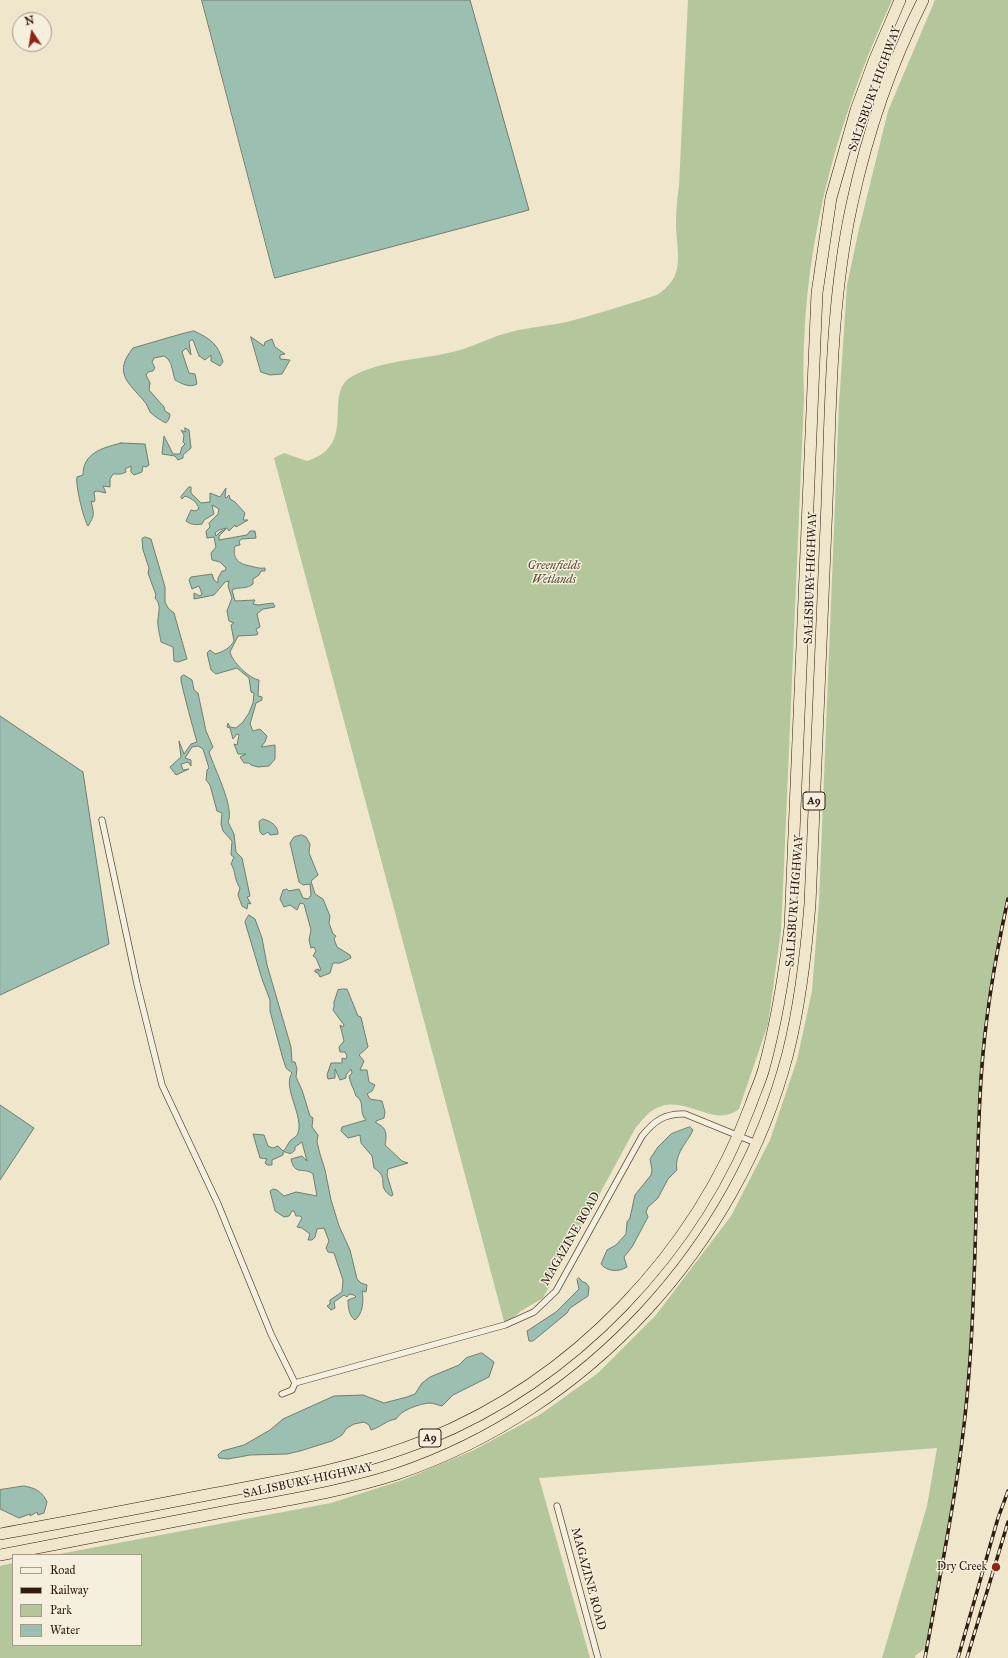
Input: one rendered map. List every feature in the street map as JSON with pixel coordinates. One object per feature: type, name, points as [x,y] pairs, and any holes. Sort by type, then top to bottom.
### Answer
[{"type":"highway","name":"SALISBURY HIGHWAY","points":[[0,1534],[288,1480],[358,1463],[426,1440],[491,1408],[553,1368],[608,1321],[632,1297],[658,1267],[700,1208],[739,1136],[764,1070],[779,1007],[790,927],[818,293],[830,206],[856,110],[874,61],[900,0]]},
{"type":"highway","name":"SALISBURY HIGHWAY","points":[[0,1555],[326,1493],[400,1473],[468,1444],[522,1415],[566,1384],[604,1354],[628,1331],[654,1304],[697,1246],[732,1191],[757,1144],[788,1052],[806,949],[810,896],[834,350],[845,242],[852,205],[872,127],[895,64],[923,0]]},
{"type":"street","points":[[102,820],[137,984],[162,1085],[218,1204],[271,1334],[295,1383]]},
{"type":"street","name":"MAGAZINE ROAD","points":[[282,1394],[292,1390],[295,1383],[505,1325],[534,1312],[556,1291],[642,1136],[650,1125],[661,1118],[674,1114],[686,1114],[757,1144]]},
{"type":"street","name":"MAGAZINE ROAD","points":[[558,1506],[598,1658]]},
{"type":"green space","name":"Greenfields Wetlands","points":[[688,0],[892,0],[871,48],[837,144],[824,194],[814,244],[807,294],[804,346],[804,398],[781,931],[768,1024],[739,1109],[729,1114],[718,1115],[673,1104],[661,1106],[649,1113],[636,1127],[543,1298],[521,1311],[505,1325],[274,458],[284,453],[307,461],[323,454],[332,444],[336,432],[339,395],[343,385],[351,377],[363,371],[390,363],[460,350],[518,330],[578,319],[657,295],[666,288],[676,272],[678,264],[676,216],[679,186]]},
{"type":"green space","points":[[935,0],[1008,0],[1008,908],[988,1009],[978,1155],[969,1371],[952,1507],[927,1647],[916,1655],[915,1658],[882,1658],[927,1506],[937,1448],[539,1478],[590,1658],[0,1658],[0,1566],[12,1563],[12,1646],[142,1646],[142,1554],[59,1554],[331,1503],[403,1480],[472,1451],[541,1414],[598,1373],[656,1315],[731,1216],[770,1140],[797,1060],[812,991],[819,902],[839,405],[847,285],[888,111]]},
{"type":"water","points":[[202,0],[470,0],[529,210],[275,278]]},
{"type":"water","points":[[194,331],[205,337],[216,346],[223,362],[220,366],[211,361],[211,355],[205,360],[199,356],[193,340],[191,340],[189,342],[191,355],[186,348],[182,352],[189,373],[195,374],[197,384],[189,386],[175,380],[171,364],[168,359],[164,356],[154,358],[152,362],[155,368],[146,375],[150,383],[149,390],[164,407],[165,411],[170,414],[166,423],[150,412],[145,402],[128,382],[123,371],[124,364],[133,348]]},
{"type":"water","points":[[251,337],[264,346],[265,342],[272,339],[275,347],[285,354],[280,355],[280,359],[290,360],[282,374],[270,375],[261,372]]},
{"type":"water","points":[[185,428],[189,430],[191,448],[183,455],[183,458],[178,460],[175,456],[162,454],[164,436],[173,454],[180,454],[182,447],[185,444],[183,442],[184,435],[181,430],[185,432]]},
{"type":"water","points":[[121,443],[145,444],[149,465],[146,467],[143,466],[142,472],[134,475],[131,472],[131,466],[125,469],[126,472],[121,474],[113,474],[110,479],[110,487],[103,486],[106,493],[97,491],[94,492],[95,500],[94,502],[91,501],[93,514],[88,526],[80,502],[77,477],[83,475],[86,461],[95,453],[107,447]]},
{"type":"water","points":[[189,487],[191,487],[191,493],[201,503],[210,502],[210,493],[220,497],[226,488],[225,497],[226,498],[229,495],[230,499],[235,502],[245,513],[243,520],[248,520],[236,527],[235,525],[229,531],[227,528],[219,530],[215,533],[216,536],[226,529],[219,536],[219,540],[247,535],[250,531],[255,531],[256,538],[242,539],[239,541],[240,545],[235,546],[234,551],[237,560],[243,564],[265,568],[265,571],[261,571],[259,575],[253,579],[253,584],[251,586],[232,590],[235,601],[255,600],[253,604],[258,605],[273,603],[275,607],[263,609],[257,614],[260,627],[256,629],[258,634],[238,636],[230,652],[231,656],[242,669],[251,677],[259,680],[258,696],[262,697],[262,700],[256,703],[250,724],[253,731],[260,729],[267,736],[261,747],[275,745],[275,759],[269,766],[258,767],[249,763],[244,763],[240,757],[246,754],[238,754],[234,744],[237,745],[239,735],[237,734],[233,739],[230,728],[227,727],[228,723],[230,727],[236,728],[243,722],[253,703],[254,693],[251,692],[249,678],[237,668],[216,674],[211,670],[207,653],[210,650],[215,654],[221,652],[228,648],[234,641],[231,625],[234,623],[229,621],[227,611],[232,598],[228,586],[229,581],[225,582],[214,595],[194,599],[194,593],[200,596],[202,594],[199,586],[192,589],[189,580],[191,577],[212,574],[214,580],[218,583],[218,578],[222,571],[225,571],[226,568],[220,562],[212,560],[211,553],[216,547],[214,537],[207,538],[206,531],[210,527],[209,523],[218,514],[219,509],[212,505],[214,514],[204,520],[202,524],[198,525],[186,521],[191,510],[195,511],[199,509],[197,504],[192,499],[185,496],[182,499],[181,497]]},
{"type":"water","points":[[145,537],[151,539],[165,587],[165,602],[168,608],[174,613],[187,659],[178,662],[174,661],[173,647],[161,642],[158,625],[159,605],[155,598],[156,595],[148,573],[149,568],[143,550],[142,539]]},
{"type":"water","points":[[184,675],[192,680],[194,690],[198,693],[206,731],[213,747],[209,752],[229,807],[228,822],[234,834],[236,852],[242,858],[250,896],[247,897],[251,904],[248,903],[247,909],[242,906],[238,895],[240,888],[231,864],[234,857],[231,855],[232,841],[223,831],[221,824],[222,813],[217,811],[210,785],[206,780],[207,770],[209,768],[203,749],[198,746],[192,747],[185,758],[191,760],[191,766],[188,762],[181,764],[183,770],[189,769],[176,775],[170,767],[181,757],[179,741],[184,754],[191,744],[197,742],[181,681],[181,677]]},
{"type":"water","points":[[0,716],[83,772],[109,944],[0,995]]},
{"type":"water","points":[[263,819],[271,822],[277,828],[278,834],[270,835],[268,832],[263,835],[260,832],[259,822]]},
{"type":"water","points":[[302,835],[306,837],[310,844],[309,853],[318,875],[311,881],[315,894],[323,899],[330,916],[329,923],[333,934],[336,936],[334,939],[337,947],[350,955],[351,958],[340,963],[333,963],[330,973],[320,977],[318,973],[315,972],[315,970],[321,970],[316,958],[313,956],[316,951],[314,947],[311,948],[309,940],[311,930],[304,904],[300,903],[297,910],[290,905],[284,907],[280,899],[283,890],[287,889],[289,891],[299,889],[303,898],[308,899],[311,895],[310,884],[303,885],[299,882],[290,843],[294,837]]},
{"type":"water","points":[[249,915],[255,919],[262,938],[267,965],[291,1047],[292,1062],[295,1062],[297,1069],[296,1077],[302,1090],[310,1116],[313,1118],[312,1127],[318,1135],[317,1142],[339,1226],[350,1250],[357,1279],[361,1283],[367,1285],[366,1292],[362,1291],[363,1303],[360,1314],[355,1320],[350,1314],[348,1303],[348,1300],[356,1297],[354,1295],[349,1294],[347,1297],[344,1295],[334,1302],[335,1308],[331,1310],[327,1306],[330,1304],[330,1300],[342,1292],[343,1280],[334,1253],[328,1252],[326,1248],[329,1241],[324,1228],[317,1229],[315,1237],[312,1240],[308,1240],[310,1234],[302,1228],[297,1227],[302,1218],[300,1216],[296,1216],[294,1211],[292,1211],[289,1216],[284,1217],[275,1211],[270,1191],[273,1189],[277,1190],[284,1196],[296,1192],[317,1196],[313,1174],[306,1171],[297,1170],[291,1159],[302,1156],[307,1161],[302,1142],[295,1147],[293,1152],[283,1152],[283,1155],[272,1160],[272,1165],[267,1165],[265,1163],[267,1159],[260,1158],[253,1134],[264,1135],[268,1146],[273,1148],[278,1146],[283,1151],[290,1141],[296,1136],[299,1126],[291,1094],[290,1079],[292,1073],[286,1068],[283,1059],[270,1011],[270,1000],[262,979],[245,922]]},
{"type":"water","points":[[347,989],[358,1016],[361,1017],[368,1047],[359,1055],[364,1061],[360,1070],[367,1070],[369,1082],[375,1085],[372,1091],[367,1094],[370,1099],[382,1101],[385,1112],[384,1118],[376,1121],[376,1123],[384,1129],[386,1138],[385,1145],[402,1161],[408,1163],[388,1169],[387,1175],[393,1195],[391,1196],[384,1189],[382,1175],[374,1168],[372,1156],[361,1143],[360,1135],[348,1138],[341,1131],[342,1127],[366,1120],[362,1114],[361,1101],[356,1096],[350,1081],[349,1076],[352,1073],[351,1069],[346,1075],[346,1078],[340,1080],[335,1069],[335,1078],[328,1079],[327,1075],[331,1063],[342,1063],[342,1058],[346,1059],[347,1056],[345,1052],[340,1052],[339,1047],[344,1041],[340,1025],[343,1027],[344,1025],[333,1010],[338,990]]},
{"type":"water","points":[[0,1105],[34,1128],[0,1180]]},
{"type":"water","points":[[690,1127],[693,1130],[677,1159],[677,1170],[668,1179],[658,1198],[648,1207],[646,1212],[648,1217],[632,1247],[624,1257],[627,1267],[617,1270],[606,1269],[601,1264],[607,1250],[616,1245],[626,1234],[627,1222],[630,1218],[635,1195],[651,1175],[652,1170],[650,1159],[658,1147],[671,1134]]},
{"type":"water","points":[[579,1278],[589,1287],[588,1296],[570,1308],[567,1313],[533,1341],[529,1341],[527,1331],[556,1312],[579,1289],[577,1280]]},
{"type":"water","points":[[482,1353],[494,1362],[489,1377],[453,1395],[442,1406],[429,1403],[415,1406],[406,1410],[396,1419],[371,1430],[369,1425],[364,1422],[354,1424],[347,1428],[342,1435],[332,1441],[300,1451],[287,1454],[250,1455],[228,1459],[219,1458],[218,1455],[222,1451],[244,1445],[270,1430],[283,1419],[334,1396],[363,1395],[384,1403],[407,1397],[415,1394],[422,1383],[430,1377],[459,1365],[466,1358]]},
{"type":"water","points":[[24,1486],[35,1489],[43,1495],[47,1502],[44,1513],[38,1515],[37,1512],[30,1516],[30,1514],[19,1518],[0,1509],[0,1490]]},
{"type":"railway","points":[[925,1658],[951,1516],[966,1409],[972,1336],[981,1078],[991,988],[1008,899]]},
{"type":"railway","points":[[958,1658],[998,1518],[1008,1491]]},
{"type":"railway","points":[[967,1658],[1008,1522]]},
{"type":"place","name":"Dry Creek","points":[[996,1567]]}]
